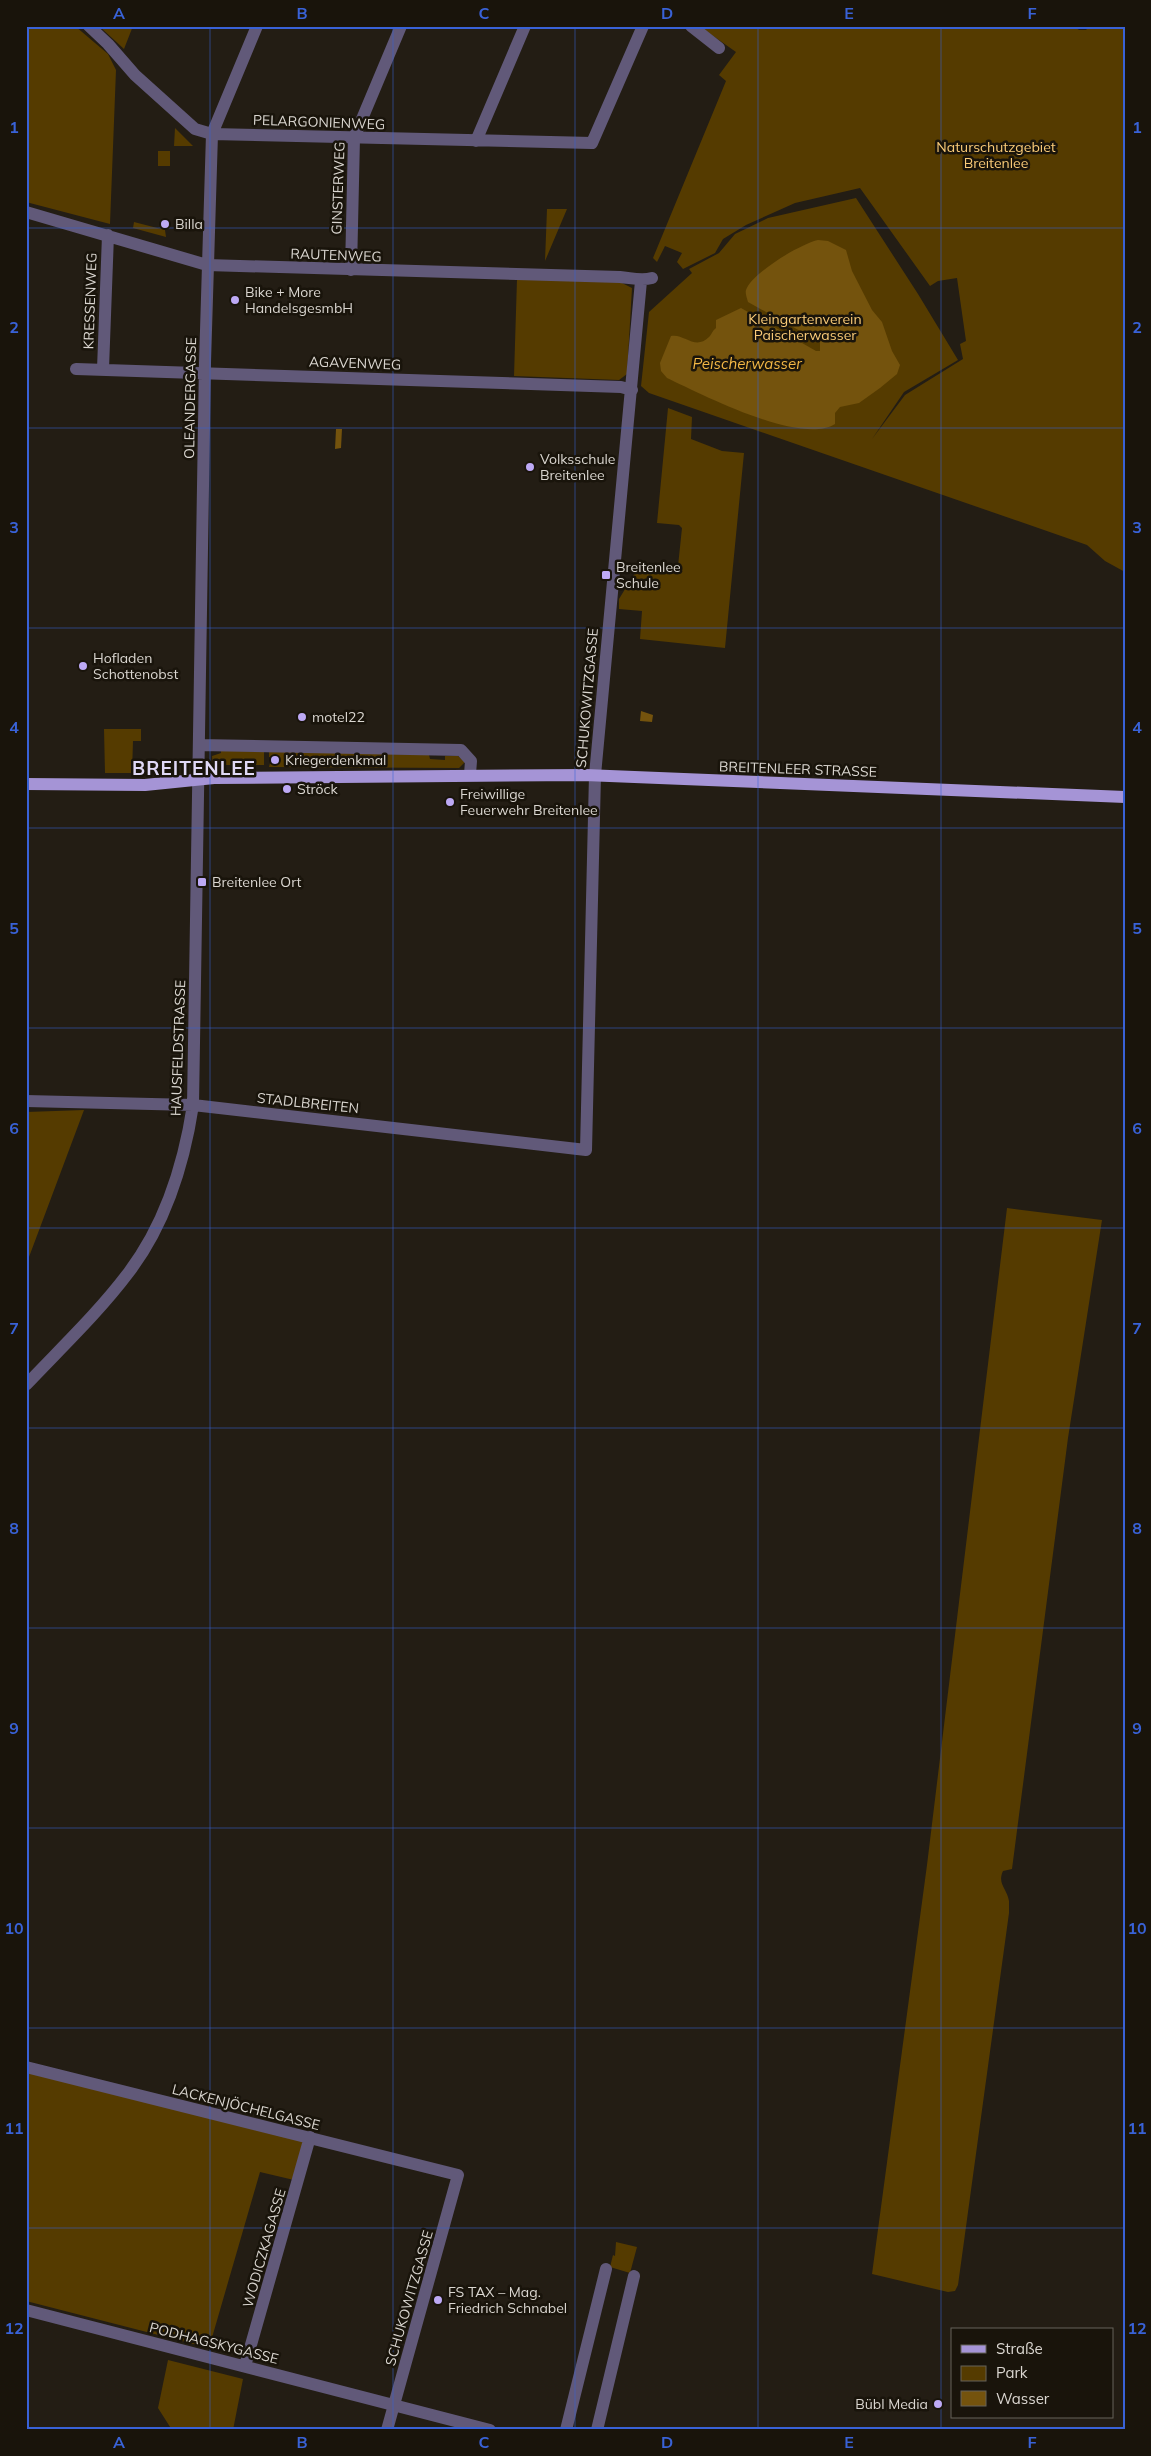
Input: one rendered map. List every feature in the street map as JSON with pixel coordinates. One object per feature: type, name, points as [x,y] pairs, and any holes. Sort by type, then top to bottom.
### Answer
[{"type":"main road","name":"BREITENLEER STRASSE","points":[[26,784],[146,785],[199,778],[470,774],[595,775],[1125,797]]},
{"type":"street","name":"PELARGONIENWEG","points":[[89,26],[108,44],[135,76],[195,129],[212,134],[592,143],[643,26]]},
{"type":"street","name":"OLEANDERGASSE","points":[[199,778],[207,265],[212,134],[258,26]]},
{"type":"street","name":"GINSTERWEG","points":[[350,270],[354,138],[401,26]]},
{"type":"street","points":[[476,141],[525,26]]},
{"type":"street","points":[[691,26],[719,48]]},
{"type":"street","name":"RAUTENWEG","points":[[26,212],[207,265],[647,279]]},
{"type":"street","name":"KRESSENWEG","points":[[103,369],[108,235]]},
{"type":"street","name":"SCHUKOWITZGASSE","points":[[586,1150],[595,775],[632,390],[647,279]]},
{"type":"street","name":"AGAVENWEG","points":[[76,369],[612,387],[632,390]]},
{"type":"street","points":[[199,745],[461,750],[470,760],[470,774]]},
{"type":"street","name":"HAUSFELDSTRASSE","points":[[26,1385],[111,1294],[144,1250],[175,1184],[187,1145],[193,1105],[199,778]]},
{"type":"street","name":"STADLBREITEN","points":[[26,1101],[193,1105],[586,1150]]},
{"type":"street","name":"LACKENJÖCHELGASSE","points":[[26,2067],[458,2175]]},
{"type":"street","name":"WODICZKAGASSE","points":[[246,2366],[310,2138]]},
{"type":"street","name":"SCHUKOWITZGASSE","points":[[387,2430],[458,2175]]},
{"type":"street","points":[[566,2430],[606,2268]]},
{"type":"street","points":[[597,2430],[634,2276]]},
{"type":"street","name":"PODHAGSKYGASSE","points":[[26,2310],[490,2430]]},
{"type":"green space","points":[[26,26],[75,26],[108,54],[116,70],[110,224],[26,202]]},
{"type":"green space","points":[[99,26],[133,26],[124,49]]},
{"type":"green space","name":"Naturschutzgebiet Breitenlee","points":[[699,26],[1074,26],[1079,30],[1087,30],[1083,26],[1125,26],[1125,572],[1105,561],[1087,545],[649,393],[641,386],[649,312],[692,273],[689,269],[719,253],[735,234],[768,218],[856,198],[958,360],[904,392],[872,439],[905,395],[963,359],[960,344],[966,341],[957,278],[938,281],[930,286],[860,188],[795,203],[746,225],[723,239],[715,253],[683,269],[677,262],[682,253],[665,246],[657,262],[653,258],[726,81],[719,75],[736,52]]},
{"type":"green space","points":[[175,128],[193,146],[174,146]]},
{"type":"green space","points":[[158,151],[170,151],[170,166],[158,166]]},
{"type":"green space","points":[[547,209],[567,209],[545,261]]},
{"type":"green space","points":[[134,222],[165,230],[166,237],[133,228]]},
{"type":"green space","points":[[517,279],[620,282],[632,288],[627,374],[619,380],[514,376]]},
{"type":"green space","points":[[668,408],[692,417],[691,439],[722,451],[744,453],[725,648],[640,639],[642,611],[619,609],[619,599],[641,563],[678,566],[682,528],[679,525],[657,523]]},
{"type":"green space","points":[[104,729],[141,729],[141,741],[133,741],[132,773],[105,773]]},
{"type":"green space","points":[[221,751],[264,751],[264,765],[213,765],[212,756],[221,753]]},
{"type":"green space","points":[[269,751],[429,755],[430,759],[445,760],[445,756],[458,756],[465,762],[459,768],[269,767],[270,763],[279,763],[278,757],[269,757]]},
{"type":"green space","points":[[84,1110],[26,1265],[26,1112]]},
{"type":"green space","points":[[1007,1208],[1102,1220],[1068,1438],[1012,1869],[1003,1871],[1001,1875],[1009,1901],[1009,1913],[958,2285],[955,2291],[948,2292],[872,2274],[927,1865]]},
{"type":"green space","points":[[26,2072],[304,2141],[294,2180],[260,2172],[209,2348],[26,2301]]},
{"type":"green space","points":[[616,2242],[637,2247],[630,2273],[610,2267],[613,2255],[615,2256]]},
{"type":"green space","points":[[168,2360],[243,2379],[233,2430],[172,2430],[158,2408]]},
{"type":"water","name":"Peischerwasser","points":[[818,240],[828,241],[846,250],[852,271],[872,310],[882,322],[892,351],[900,365],[897,374],[859,403],[840,407],[835,413],[835,424],[819,429],[799,428],[751,415],[667,378],[661,371],[660,363],[671,336],[694,342],[704,341],[716,328],[716,320],[741,308],[816,351],[820,351],[820,342],[748,302],[746,293],[750,283],[767,268],[789,253]]},
{"type":"water","points":[[336,429],[342,429],[341,448],[335,449]]},
{"type":"water","points":[[641,711],[653,715],[652,722],[640,721]]},
{"type":"place","name":"Billa","points":[[165,224]]},
{"type":"place","name":"Bike + More HandelsgesmbH","points":[[235,300]]},
{"type":"place","name":"Volksschule Breitenlee","points":[[530,467]]},
{"type":"place","name":"Breitenlee Schule","points":[[606,575]]},
{"type":"place","name":"Hofladen Schottenobst","points":[[83,666]]},
{"type":"place","name":"motel22","points":[[302,717]]},
{"type":"place","name":"Kriegerdenkmal","points":[[275,760]]},
{"type":"place","name":"Ströck","points":[[287,789]]},
{"type":"place","name":"Freiwillige Feuerwehr Breitenlee","points":[[450,802]]},
{"type":"place","name":"Breitenlee Ort","points":[[202,882]]},
{"type":"place","name":"FS TAX – Mag. Friedrich Schnabel","points":[[438,2300]]},
{"type":"place","name":"Bübl Media","points":[[938,2404]]},
{"type":"district","name":"BREITENLEE","points":[[194,768]]},
{"type":"park label","name":"Kleingartenverein Paischerwasser","points":[[805,328]]}]
